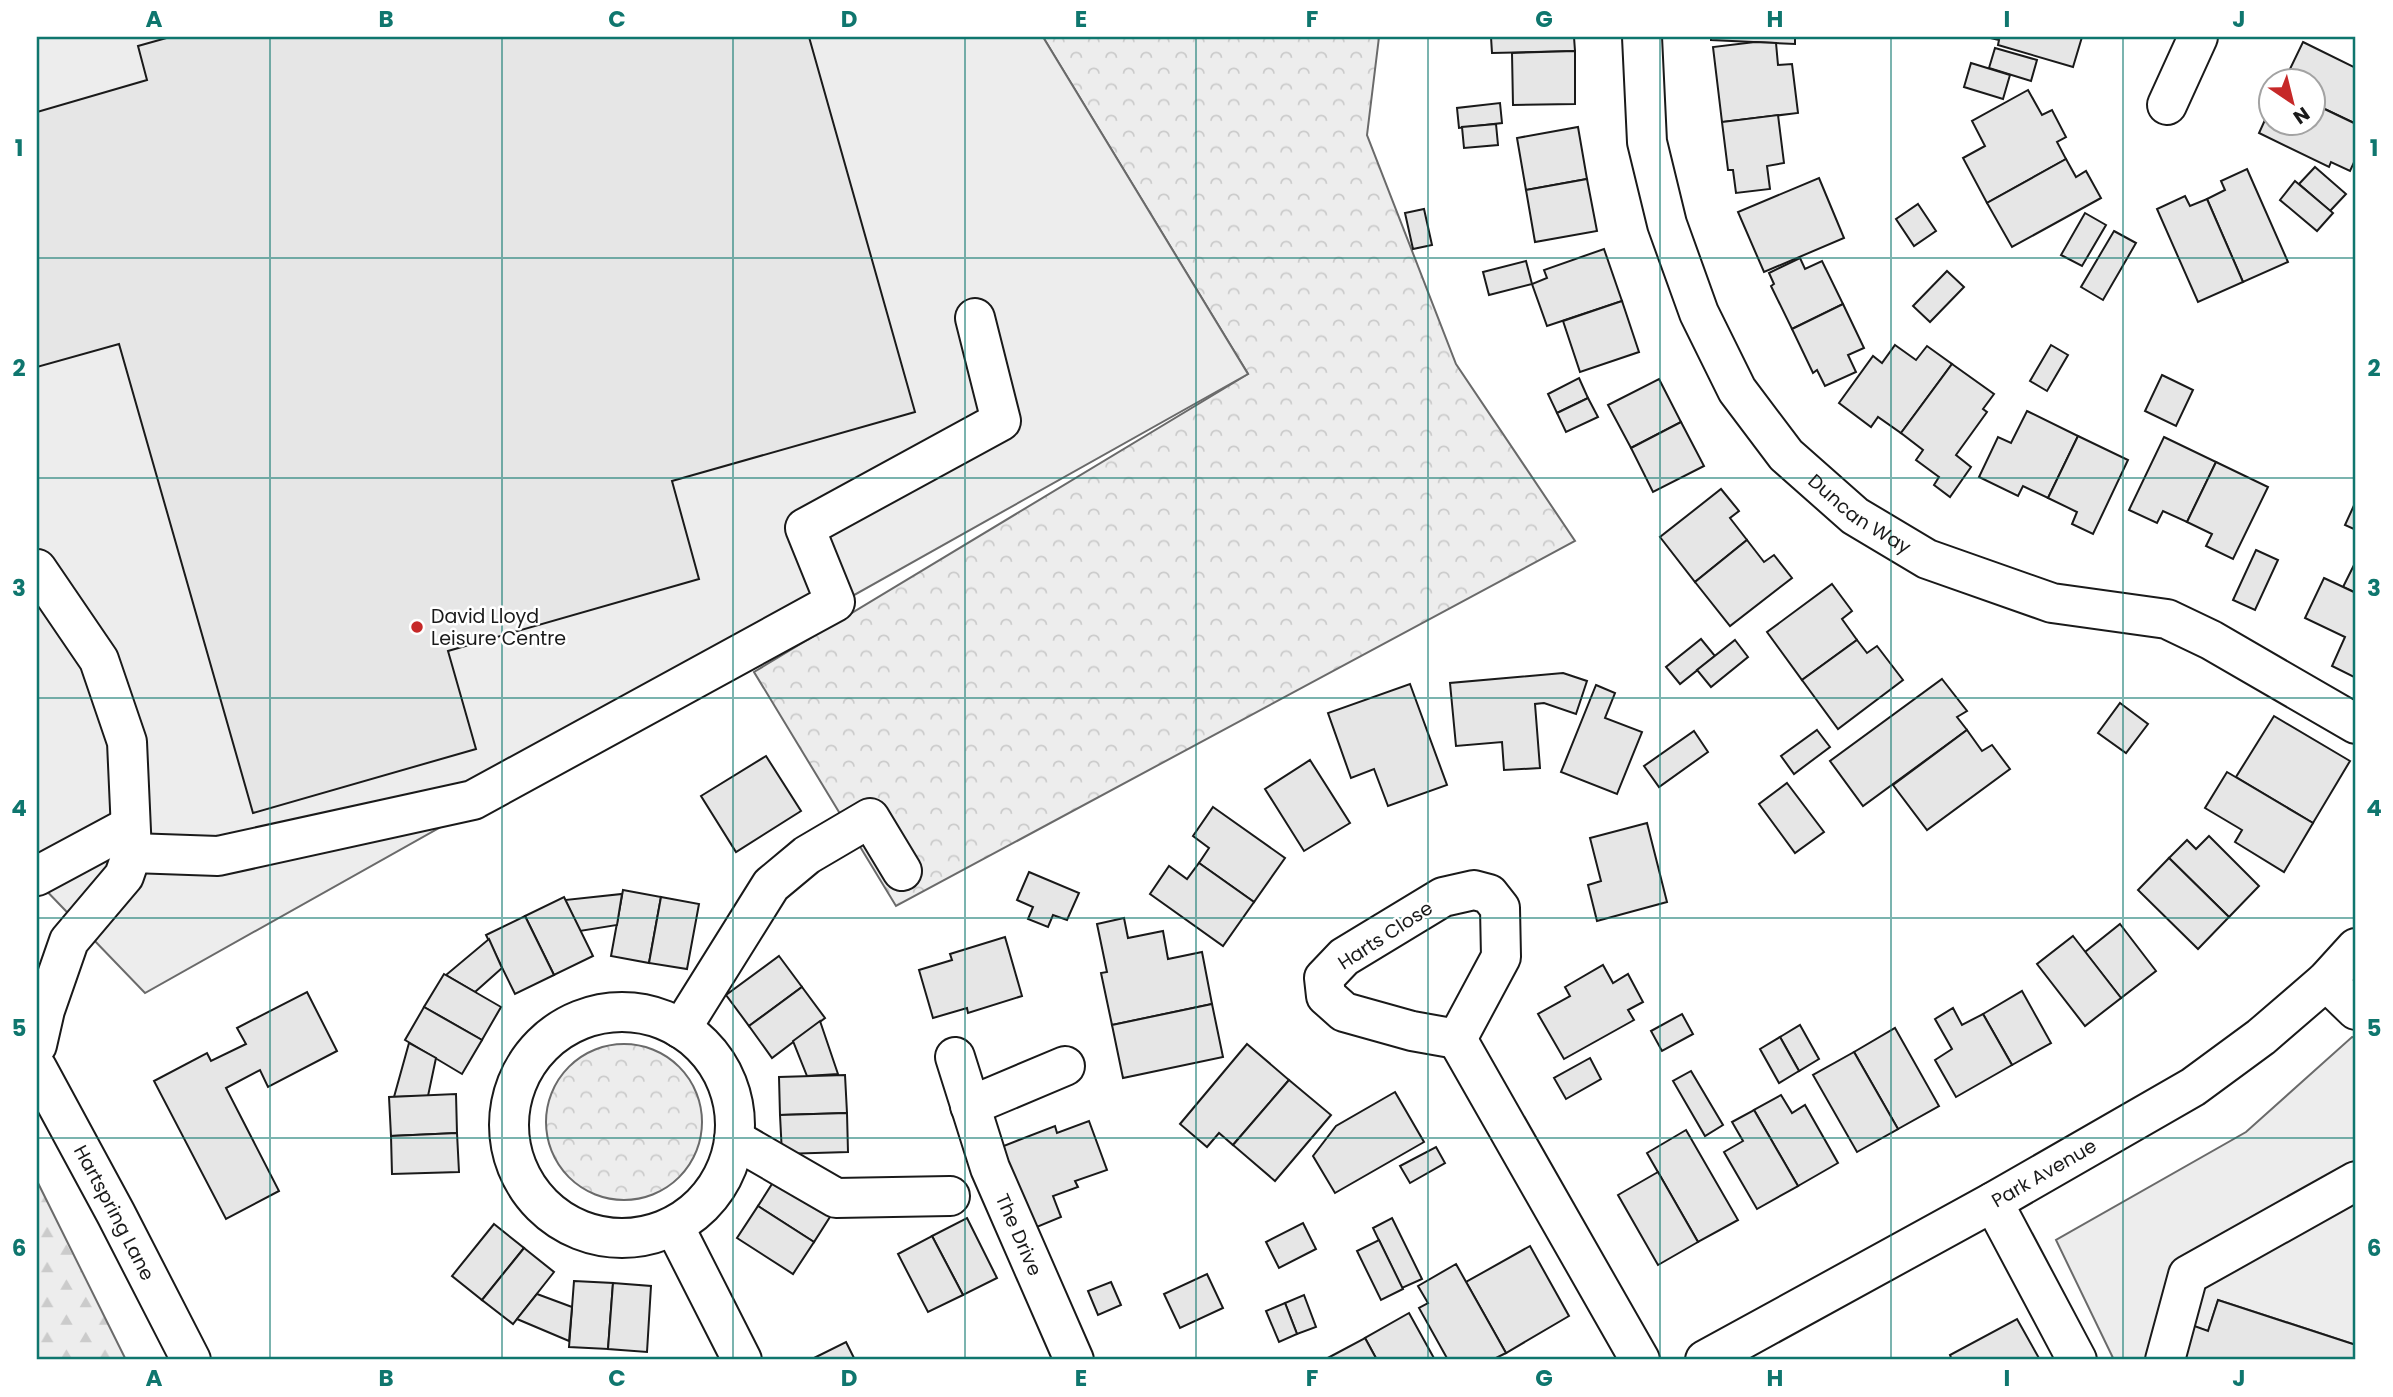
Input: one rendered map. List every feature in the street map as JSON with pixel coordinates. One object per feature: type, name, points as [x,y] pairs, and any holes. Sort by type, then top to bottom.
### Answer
[{"type":"street","name":"Duncan Way","points":[[1642,37],[1647,142],[1667,224],[1699,313],[1737,390],[1786,455],[1855,516],[1927,559],[2052,603],[2167,619],[2211,640],[2356,724]]},
{"type":"street","points":[[2167,105],[2198,37]]},
{"type":"street","points":[[37,876],[131,840],[218,856],[472,800],[835,602],[804,528],[1001,421],[975,318]]},
{"type":"street","points":[[37,569],[99,660],[127,742],[131,840],[124,876],[69,941],[45,1010],[37,1045]]},
{"type":"street","points":[[681,1028],[771,885],[807,855],[870,818],[902,871]]},
{"type":"street","name":"Harts Close","points":[[1474,890],[1489,894],[1500,908],[1501,957],[1457,1039],[1412,1031],[1344,1013],[1326,996],[1324,978],[1344,957],[1443,897],[1474,890]]},
{"type":"street","name":"Park Avenue","points":[[1704,1360],[1993,1202],[2193,1087],[2261,1037],[2326,981],[2356,948]]},
{"type":"street","points":[[2326,981],[2356,1010]]},
{"type":"street","points":[[614,1012],[652,1015],[681,1028],[713,1057],[731,1091],[736,1128],[729,1164],[710,1198],[674,1226],[648,1236],[611,1238],[576,1229],[545,1209],[523,1180],[510,1145],[510,1107],[523,1071],[546,1042],[578,1021],[614,1012]]},
{"type":"street","points":[[1457,1039],[1640,1360]]},
{"type":"street","name":"The Drive","points":[[955,1056],[989,1168],[1074,1360]]},
{"type":"street","points":[[970,1106],[1065,1066]]},
{"type":"street","name":"Hartspring Lane","points":[[37,1068],[117,1214],[191,1360]]},
{"type":"street","points":[[734,1139],[836,1198],[950,1196]]},
{"type":"street","points":[[2165,1360],[2188,1275],[2356,1181]]},
{"type":"street","points":[[1993,1202],[2077,1360]]},
{"type":"street","points":[[674,1226],[741,1360]]},
{"type":"green space","points":[[1043,37],[1379,37],[1367,135],[1456,364],[1575,541],[896,906],[754,672],[1248,374]]},
{"type":"green space","points":[[624,1044],[654,1050],[679,1067],[696,1092],[702,1122],[696,1152],[679,1177],[654,1194],[624,1200],[594,1194],[569,1177],[552,1152],[546,1122],[552,1092],[569,1067],[594,1050]]},
{"type":"green space","points":[[37,1181],[126,1360],[37,1360]]},
{"type":"shaded area","name":"David Lloyd Leisure Centre","points":[[37,37],[1043,37],[1248,374],[145,993],[37,881]]},
{"type":"shaded area","points":[[2352,1037],[2356,1038],[2356,1345],[2218,1300],[2208,1331],[2189,1325],[2177,1360],[2114,1360],[2056,1240],[2246,1132]]},
{"type":"building","points":[[170,37],[809,37],[915,412],[672,481],[699,579],[448,651],[476,749],[253,813],[119,344],[37,367],[37,112],[147,80],[138,46]]},
{"type":"building","points":[[1491,37],[1574,37],[1575,51],[1492,53]]},
{"type":"building","points":[[1711,37],[1795,37],[1795,44],[1711,40]]},
{"type":"building","points":[[1986,37],[2082,37],[2073,67],[1998,45],[1999,40]]},
{"type":"building","points":[[1755,42],[1776,43],[1778,65],[1792,64],[1798,113],[1722,122],[1713,47]]},
{"type":"building","points":[[2303,42],[2356,68],[2356,124],[2326,110],[2326,66],[2291,66]]},
{"type":"building","points":[[1995,48],[2037,60],[2031,81],[1989,68]]},
{"type":"building","points":[[1575,51],[1575,104],[1513,105],[1512,53]]},
{"type":"building","points":[[1971,63],[2010,75],[2003,99],[1964,87]]},
{"type":"building","points":[[2028,90],[2042,115],[2052,110],[2066,137],[2057,142],[2066,159],[1987,203],[1963,158],[1985,146],[1972,121]]},
{"type":"building","points":[[1500,103],[1502,123],[1459,128],[1457,108]]},
{"type":"building","points":[[2326,110],[2356,124],[2356,158],[2350,171],[2331,162],[2329,167],[2265,136],[2326,136]]},
{"type":"building","points":[[1778,115],[1784,163],[1767,166],[1770,189],[1736,193],[1733,170],[1728,170],[1722,122]]},
{"type":"building","points":[[1496,124],[1498,145],[1464,148],[1462,127]]},
{"type":"building","points":[[1578,127],[1587,179],[1526,190],[1517,138]]},
{"type":"building","points":[[2066,159],[2076,177],[2086,171],[2101,198],[2012,247],[1987,203]]},
{"type":"building","points":[[2315,167],[2346,194],[2330,211],[2299,184]]},
{"type":"building","points":[[2247,169],[2288,262],[2243,282],[2207,199],[2225,190],[2221,181]]},
{"type":"building","points":[[1819,178],[1844,238],[1764,272],[1738,212]]},
{"type":"building","points":[[1587,179],[1597,231],[1535,242],[1526,190]]},
{"type":"building","points":[[2295,181],[2333,213],[2317,231],[2280,200]]},
{"type":"building","points":[[2185,196],[2190,206],[2207,199],[2243,282],[2198,302],[2157,209]]},
{"type":"building","points":[[1918,204],[1936,231],[1914,246],[1896,219]]},
{"type":"building","points":[[1424,209],[1432,245],[1413,249],[1405,213]]},
{"type":"building","points":[[2085,213],[2106,225],[2082,266],[2061,255]]},
{"type":"building","points":[[2114,231],[2136,243],[2103,300],[2081,287]]},
{"type":"building","points":[[1604,249],[1622,301],[1547,326],[1532,284],[1547,278],[1544,270]]},
{"type":"building","points":[[1800,258],[1805,269],[1822,261],[1843,304],[1792,329],[1771,286],[1774,284],[1769,273]]},
{"type":"building","points":[[1526,261],[1532,284],[1489,295],[1483,272]]},
{"type":"building","points":[[1947,271],[1964,287],[1930,322],[1913,306]]},
{"type":"building","points":[[1622,301],[1639,352],[1580,372],[1563,321]]},
{"type":"building","points":[[1843,304],[1864,348],[1848,355],[1856,372],[1825,386],[1817,370],[1813,373],[1792,329]]},
{"type":"building","points":[[1895,345],[1916,360],[1927,346],[1952,364],[1901,433],[1878,417],[1871,427],[1839,403],[1873,356],[1882,363]]},
{"type":"building","points":[[2051,345],[2068,355],[2047,391],[2030,381]]},
{"type":"building","points":[[1952,364],[1994,394],[1983,409],[1987,412],[1956,455],[1971,467],[1950,497],[1934,485],[1939,477],[1916,460],[1923,450],[1901,433]]},
{"type":"building","points":[[2162,375],[2193,390],[2176,426],[2145,411]]},
{"type":"building","points":[[1579,378],[1588,398],[1557,413],[1548,394]]},
{"type":"building","points":[[1659,379],[1681,422],[1631,448],[1608,405]]},
{"type":"building","points":[[1588,398],[1598,417],[1566,432],[1557,413]]},
{"type":"building","points":[[2027,411],[2078,436],[2048,498],[2023,486],[2018,496],[1979,477],[1998,437],[2011,443]]},
{"type":"building","points":[[1681,422],[1704,466],[1653,492],[1631,448]]},
{"type":"building","points":[[2078,436],[2128,460],[2093,534],[2072,524],[2077,512],[2048,498]]},
{"type":"building","points":[[2164,437],[2216,462],[2187,522],[2163,511],[2157,523],[2129,510]]},
{"type":"building","points":[[2216,462],[2268,487],[2233,559],[2206,546],[2212,534],[2187,522]]},
{"type":"building","points":[[1721,489],[1739,511],[1730,518],[1747,540],[1695,582],[1660,537]]},
{"type":"building","points":[[2356,501],[2356,530],[2345,525]]},
{"type":"building","points":[[1747,540],[1764,562],[1774,555],[1792,578],[1730,626],[1695,582]]},
{"type":"building","points":[[2256,550],[2278,560],[2255,610],[2233,600]]},
{"type":"building","points":[[2356,561],[2356,593],[2343,587]]},
{"type":"building","points":[[2324,578],[2356,593],[2356,678],[2332,666],[2345,637],[2305,618]]},
{"type":"building","points":[[1832,584],[1852,611],[1842,619],[1857,640],[1802,680],[1767,632]]},
{"type":"building","points":[[1701,639],[1715,656],[1680,684],[1666,667]]},
{"type":"building","points":[[1735,640],[1748,657],[1711,687],[1697,670]]},
{"type":"building","points":[[1857,640],[1867,653],[1877,646],[1903,680],[1838,729],[1802,680]]},
{"type":"building","points":[[1563,673],[1587,681],[1576,714],[1544,703],[1535,704],[1540,768],[1504,770],[1502,742],[1456,746],[1450,683]]},
{"type":"building","points":[[1942,679],[1967,711],[1957,717],[1967,730],[1863,806],[1830,761]]},
{"type":"building","points":[[1410,684],[1447,785],[1388,806],[1374,769],[1351,778],[1328,713]]},
{"type":"building","points":[[1596,685],[1615,693],[1605,718],[1642,732],[1617,794],[1561,772]]},
{"type":"building","points":[[2120,703],[2148,724],[2126,753],[2098,733]]},
{"type":"building","points":[[2274,716],[2350,761],[2313,823],[2236,777]]},
{"type":"building","points":[[1817,730],[1830,747],[1794,774],[1781,756]]},
{"type":"building","points":[[1967,730],[1982,751],[1992,745],[2010,769],[1927,830],[1893,785]]},
{"type":"building","points":[[1694,731],[1708,752],[1659,787],[1644,766]]},
{"type":"building","points":[[766,756],[801,811],[736,852],[701,796]]},
{"type":"building","points":[[1310,760],[1350,823],[1304,851],[1265,789]]},
{"type":"building","points":[[2227,772],[2313,823],[2284,872],[2235,842],[2242,830],[2205,808]]},
{"type":"building","points":[[1787,783],[1824,832],[1795,853],[1759,804]]},
{"type":"building","points":[[1213,807],[1285,858],[1254,902],[1199,863],[1209,848],[1193,836]]},
{"type":"building","points":[[1647,823],[1667,902],[1597,921],[1588,885],[1601,881],[1590,838]]},
{"type":"building","points":[[2209,836],[2259,886],[2229,917],[2169,858],[2187,840],[2196,849]]},
{"type":"building","points":[[2169,858],[2229,917],[2198,949],[2138,890]]},
{"type":"building","points":[[1199,863],[1254,902],[1223,946],[1150,894],[1169,866],[1187,879]]},
{"type":"building","points":[[1029,872],[1079,893],[1067,920],[1053,915],[1048,927],[1028,919],[1033,907],[1017,900]]},
{"type":"building","points":[[623,890],[661,897],[649,963],[611,956]]},
{"type":"building","points":[[622,894],[617,925],[580,931],[565,900]]},
{"type":"building","points":[[564,897],[593,956],[554,975],[525,916]]},
{"type":"building","points":[[661,897],[699,904],[687,969],[649,963]]},
{"type":"building","points":[[525,916],[554,975],[515,994],[486,935]]},
{"type":"building","points":[[1124,918],[1128,938],[1163,931],[1168,959],[1202,952],[1212,1004],[1112,1025],[1101,973],[1107,972],[1097,924]]},
{"type":"building","points":[[2120,924],[2156,971],[2121,998],[2085,952]]},
{"type":"building","points":[[2073,936],[2121,998],[2085,1026],[2037,964]]},
{"type":"building","points":[[1005,937],[1022,996],[968,1013],[967,1008],[933,1018],[919,970],[952,960],[950,954]]},
{"type":"building","points":[[489,939],[502,968],[475,992],[446,975]]},
{"type":"building","points":[[779,956],[802,987],[749,1026],[726,995]]},
{"type":"building","points":[[1603,965],[1613,983],[1628,974],[1643,1002],[1628,1010],[1634,1020],[1564,1059],[1538,1014],[1570,996],[1565,987]]},
{"type":"building","points":[[444,974],[501,1007],[482,1040],[424,1007]]},
{"type":"building","points":[[802,987],[825,1018],[772,1058],[749,1026]]},
{"type":"building","points":[[2022,991],[2051,1043],[2012,1065],[1983,1014]]},
{"type":"building","points":[[307,992],[337,1051],[268,1087],[260,1070],[226,1088],[279,1191],[226,1219],[154,1081],[207,1053],[211,1061],[246,1044],[237,1028]]},
{"type":"building","points":[[1212,1004],[1223,1057],[1123,1078],[1112,1025]]},
{"type":"building","points":[[424,1007],[482,1040],[462,1074],[405,1040]]},
{"type":"building","points":[[1953,1008],[1962,1025],[1983,1014],[2012,1065],[1956,1097],[1935,1060],[1952,1049],[1935,1019]]},
{"type":"building","points":[[1682,1014],[1693,1034],[1662,1051],[1651,1031]]},
{"type":"building","points":[[820,1021],[838,1074],[807,1076],[793,1041]]},
{"type":"building","points":[[1800,1025],[1819,1059],[1799,1071],[1780,1037]]},
{"type":"building","points":[[1895,1028],[1939,1106],[1898,1129],[1854,1052]]},
{"type":"building","points":[[1780,1037],[1799,1071],[1779,1083],[1760,1049]]},
{"type":"building","points":[[409,1043],[436,1058],[428,1096],[394,1097]]},
{"type":"building","points":[[1247,1044],[1289,1080],[1233,1145],[1219,1133],[1207,1147],[1180,1124]]},
{"type":"building","points":[[1854,1052],[1898,1129],[1857,1152],[1813,1075]]},
{"type":"building","points":[[1590,1058],[1601,1079],[1566,1099],[1554,1078]]},
{"type":"building","points":[[1691,1071],[1723,1125],[1705,1136],[1673,1081]]},
{"type":"building","points":[[845,1075],[847,1113],[780,1115],[779,1077]]},
{"type":"building","points":[[1289,1080],[1331,1115],[1275,1181],[1233,1145]]},
{"type":"building","points":[[1395,1092],[1424,1142],[1335,1193],[1313,1156],[1336,1126]]},
{"type":"building","points":[[456,1094],[457,1133],[391,1136],[389,1097]]},
{"type":"building","points":[[1781,1095],[1792,1113],[1805,1105],[1838,1163],[1798,1186],[1754,1110]]},
{"type":"building","points":[[1754,1110],[1798,1186],[1757,1209],[1724,1152],[1743,1141],[1732,1122]]},
{"type":"building","points":[[847,1113],[848,1152],[782,1154],[780,1115]]},
{"type":"building","points":[[1089,1121],[1107,1170],[1075,1181],[1078,1187],[1053,1196],[1061,1217],[1032,1229],[1001,1147],[1055,1126],[1057,1133]]},
{"type":"building","points":[[1686,1130],[1738,1220],[1698,1242],[1647,1153]]},
{"type":"building","points":[[457,1133],[459,1172],[392,1174],[391,1136]]},
{"type":"building","points":[[1436,1147],[1445,1163],[1410,1183],[1400,1166]]},
{"type":"building","points":[[1658,1172],[1698,1242],[1658,1265],[1618,1195]]},
{"type":"building","points":[[779,1173],[835,1209],[814,1242],[758,1206]]},
{"type":"building","points":[[758,1206],[814,1242],[793,1274],[737,1238]]},
{"type":"building","points":[[967,1218],[997,1278],[963,1295],[932,1236]]},
{"type":"building","points":[[1392,1218],[1422,1279],[1402,1288],[1373,1228]]},
{"type":"building","points":[[1303,1223],[1316,1249],[1279,1268],[1266,1242]]},
{"type":"building","points":[[494,1224],[524,1248],[482,1300],[452,1276]]},
{"type":"building","points":[[932,1236],[963,1295],[928,1312],[898,1254]]},
{"type":"building","points":[[1379,1240],[1403,1289],[1381,1300],[1357,1251]]},
{"type":"building","points":[[1530,1246],[1569,1316],[1506,1353],[1466,1282]]},
{"type":"building","points":[[524,1248],[554,1272],[513,1324],[482,1300]]},
{"type":"building","points":[[1456,1264],[1506,1353],[1492,1360],[1448,1360],[1419,1308],[1428,1303],[1418,1286]]},
{"type":"building","points":[[1207,1274],[1223,1308],[1180,1328],[1164,1294]]},
{"type":"building","points":[[574,1281],[613,1283],[608,1349],[569,1347]]},
{"type":"building","points":[[1111,1282],[1121,1305],[1098,1315],[1088,1291]]},
{"type":"building","points":[[613,1283],[651,1286],[647,1352],[608,1349]]},
{"type":"building","points":[[537,1294],[572,1307],[569,1341],[517,1319]]},
{"type":"building","points":[[1304,1295],[1316,1327],[1297,1334],[1285,1303]]},
{"type":"building","points":[[2218,1300],[2356,1345],[2356,1360],[2177,1360],[2189,1324],[2208,1331]]},
{"type":"building","points":[[1285,1303],[1297,1334],[1279,1342],[1266,1311]]},
{"type":"building","points":[[1409,1313],[1435,1360],[1377,1360],[1365,1338]]},
{"type":"building","points":[[2017,1319],[2040,1360],[1952,1360],[1950,1355]]},
{"type":"building","points":[[1365,1338],[1377,1360],[1324,1360]]},
{"type":"building","points":[[846,1342],[855,1360],[810,1360]]},
{"type":"place","name":"David Lloyd Leisure Centre","points":[[417,627]]}]
